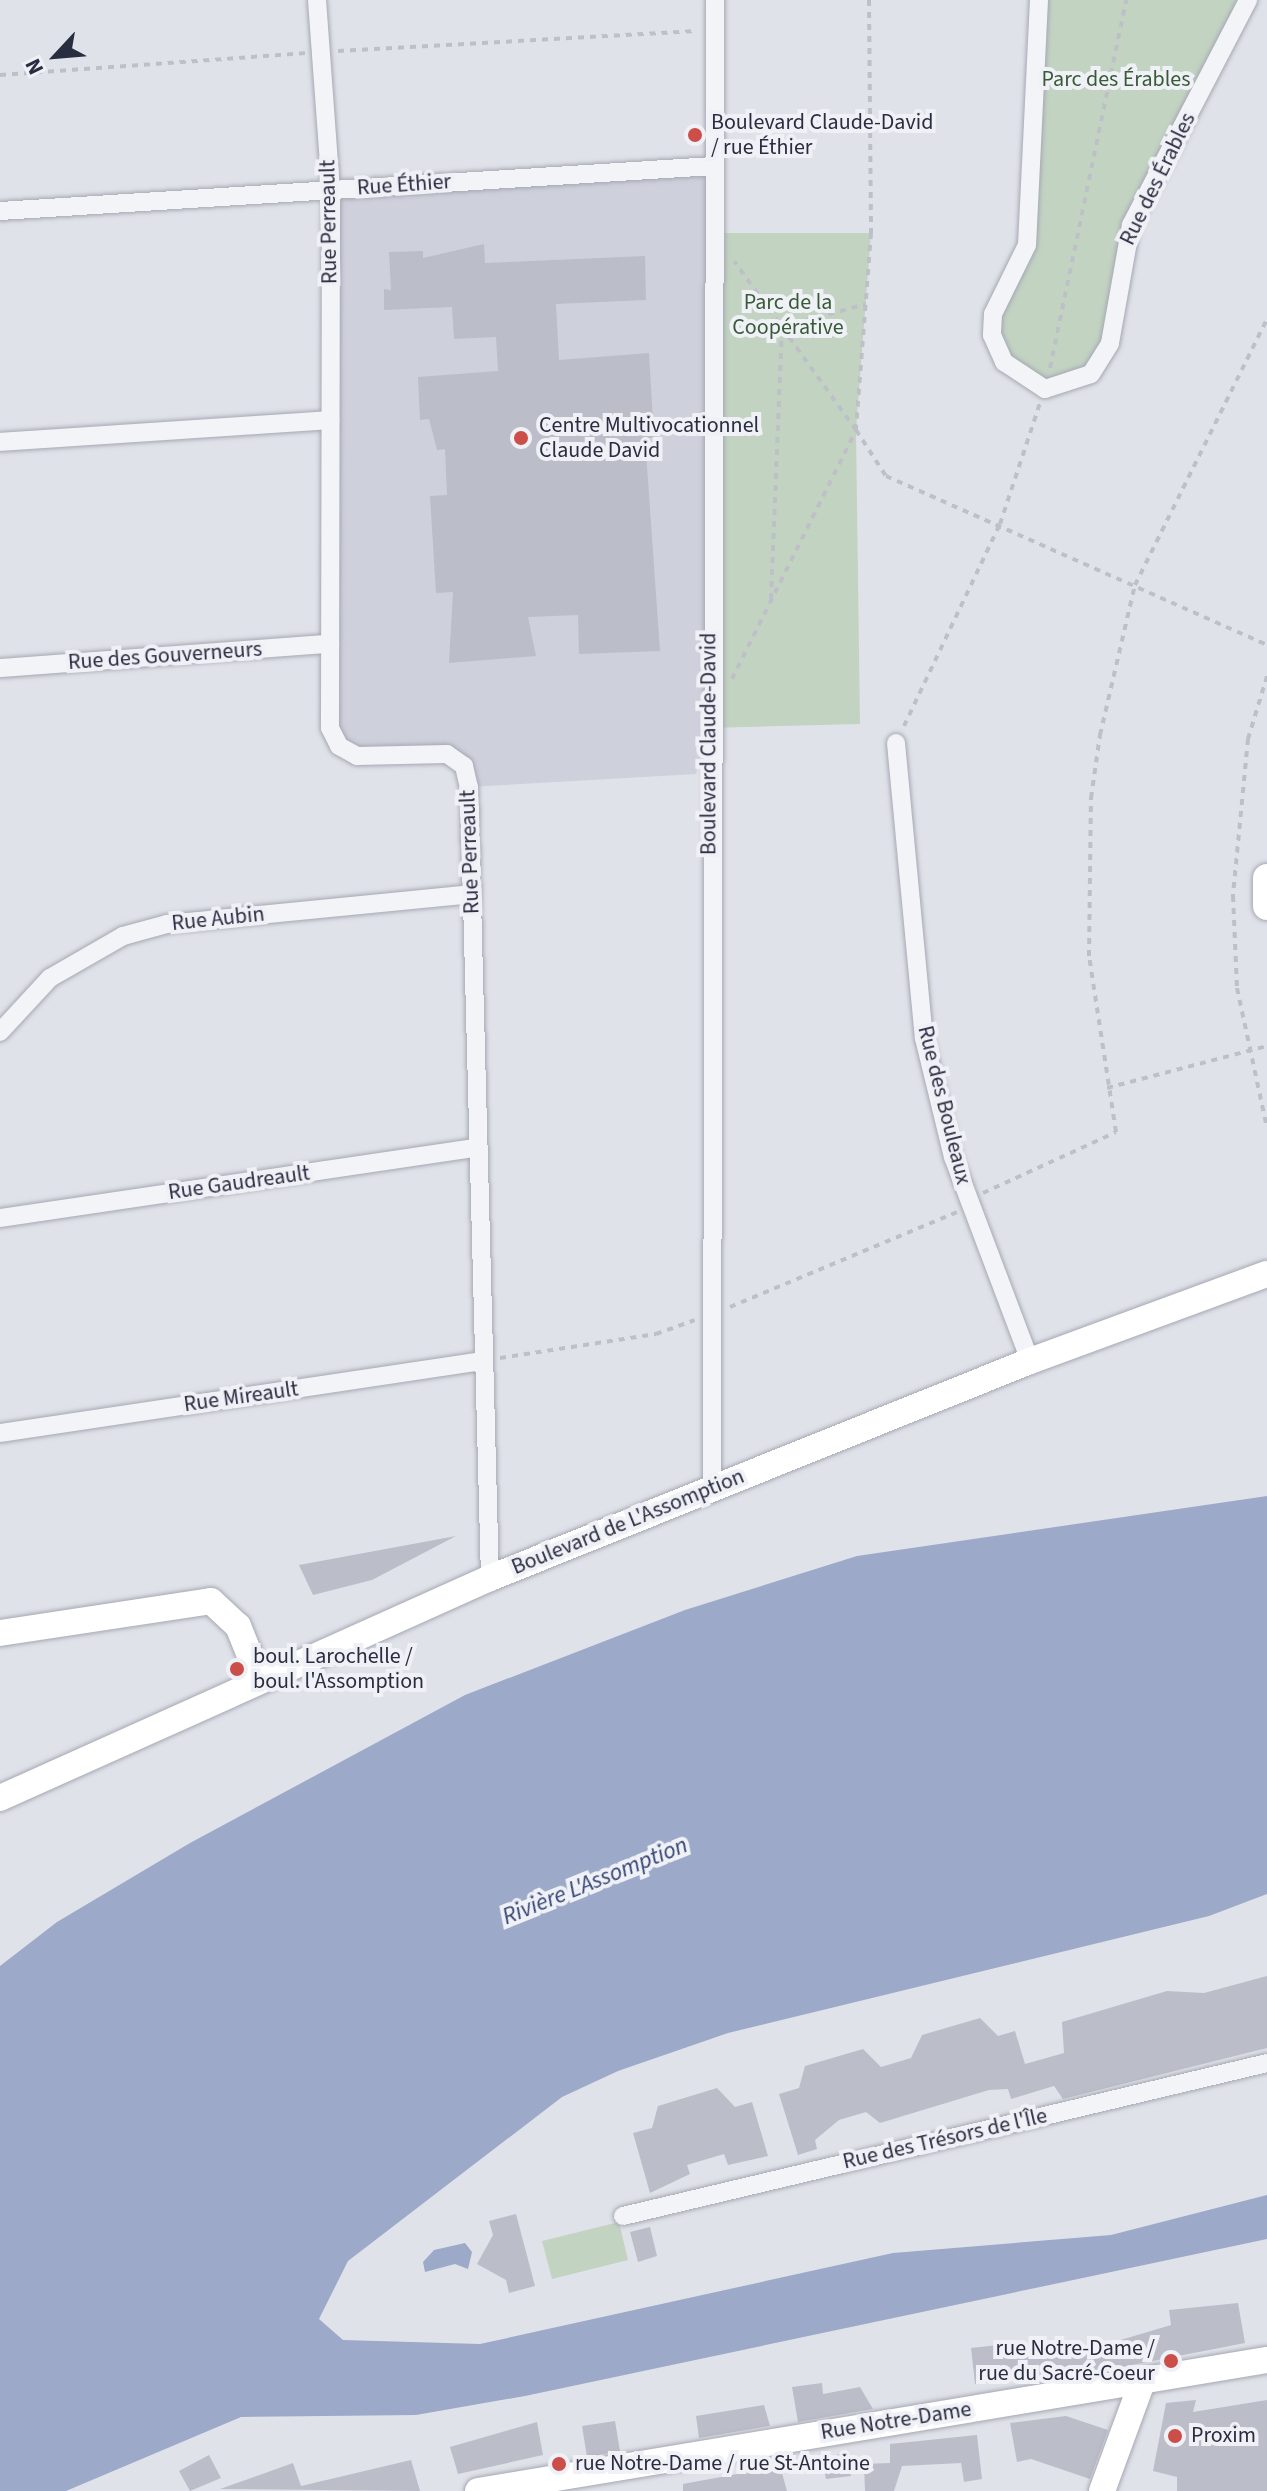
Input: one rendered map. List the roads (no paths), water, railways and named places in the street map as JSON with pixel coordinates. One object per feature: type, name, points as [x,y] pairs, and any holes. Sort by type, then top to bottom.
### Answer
[{"type":"main road","points":[[1267,878],[1267,906]]},
{"type":"street","name":"Rue Perreault","points":[[317,0],[331,190],[330,728],[339,746],[357,756],[447,754],[464,766],[472,894],[490,1578]]},
{"type":"street","name":"Boulevard Claude-David","points":[[712,1488],[709,1315],[715,0]]},
{"type":"street","name":"Rue des Érables","points":[[1039,0],[1027,245],[993,314],[992,335],[1004,362],[1045,389],[1091,374],[1110,343],[1131,225],[1248,0]]},
{"type":"street","name":"Rue Éthier","points":[[0,211],[713,166]]},
{"type":"street","points":[[0,442],[330,420]]},
{"type":"street","name":"Rue des Gouverneurs","points":[[0,668],[330,644]]},
{"type":"street","name":"Rue des Bouleaux","points":[[896,743],[924,1038],[969,1200],[1030,1361]]},
{"type":"street","name":"Rue Aubin","points":[[0,1032],[50,978],[123,936],[193,921],[472,894]]},
{"type":"street","name":"Rue Gaudreault","points":[[0,1218],[478,1147]]},
{"type":"street","name":"Boulevard de L'Assomption","points":[[0,1798],[259,1678],[490,1578],[1030,1361],[1267,1274]]},
{"type":"street","name":"Rue Mireault","points":[[0,1433],[483,1361]]},
{"type":"street","points":[[0,1633],[211,1601],[227,1609],[259,1678]]},
{"type":"street","name":"Rue des Trésors de l'Île","points":[[623,2216],[1267,2063]]},
{"type":"street","name":"Rue Notre-Dame","points":[[478,2491],[549,2484],[1267,2360]]},
{"type":"street","points":[[1102,2491],[1142,2382]]},
{"type":"water","name":"Rivière L'Assomption","points":[[1267,1496],[1267,1894],[1209,1916],[728,2033],[618,2071],[562,2097],[348,2261],[319,2319],[343,2340],[480,2344],[893,2253],[1111,2235],[1267,2195],[1267,2239],[525,2396],[416,2415],[241,2417],[66,2491],[0,2491],[0,1966],[57,1922],[190,1843],[465,1695],[685,1610],[857,1556]]},
{"type":"water","points":[[465,2243],[472,2252],[468,2269],[455,2264],[425,2272],[423,2262],[434,2250]]},
{"type":"place","name":"Boulevard Claude-David / rue Éthier","points":[[695,135]]},
{"type":"place","name":"Centre Multivocationnel Claude David","points":[[521,438]]},
{"type":"place","name":"boul. Larochelle / boul. l'Assomption","points":[[237,1669]]},
{"type":"place","name":"rue Notre-Dame / rue du Sacré-Coeur","points":[[1171,2361]]},
{"type":"place","name":"Proxim","points":[[1175,2436]]},
{"type":"place","name":"rue Notre-Dame / rue St-Antoine","points":[[559,2464]]},
{"type":"park label","name":"Parc des Érables","points":[[1116,80]]},
{"type":"park label","name":"Parc de la Coopérative","points":[[788,314]]}]
